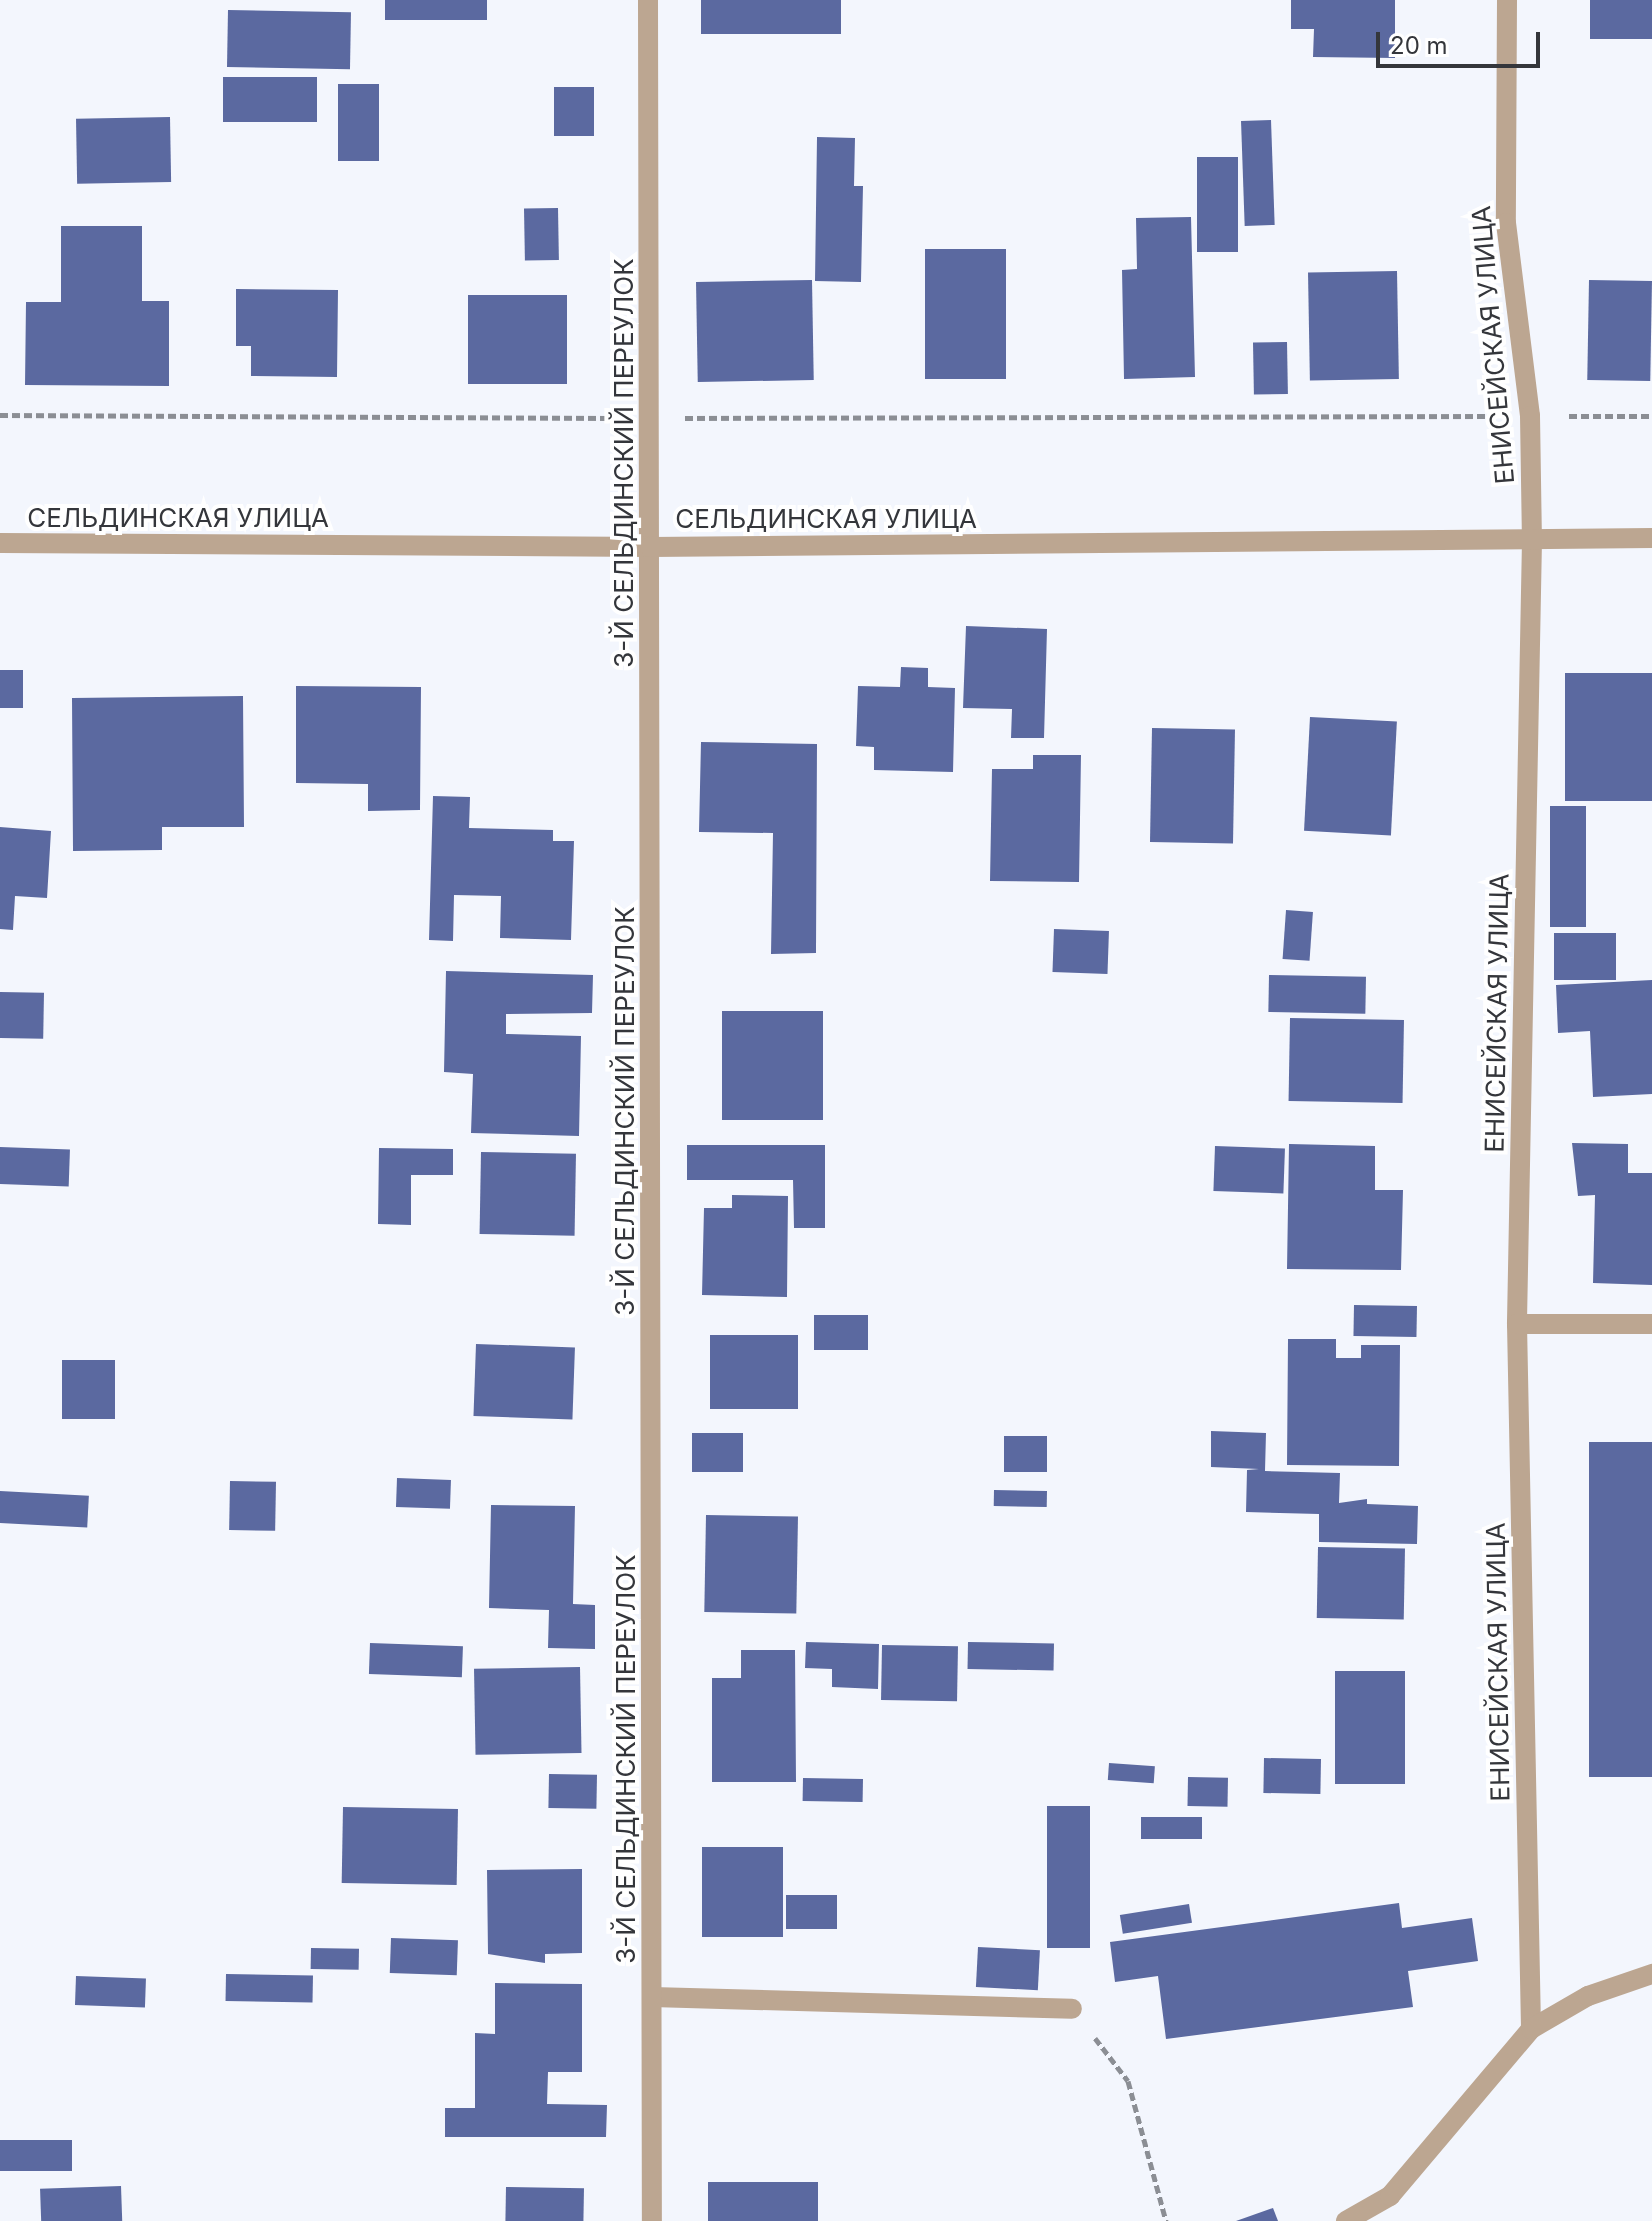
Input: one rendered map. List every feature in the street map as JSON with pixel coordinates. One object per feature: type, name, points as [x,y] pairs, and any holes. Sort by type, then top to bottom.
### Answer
[{"type":"street","name":"3-Й СЕЛЬДИНСКИЙ ПЕРЕУЛОК","points":[[648,0],[652,2221]]},
{"type":"street","name":"ЕНИСЕЙСКАЯ УЛИЦА","points":[[1507,0],[1506,223],[1530,416],[1532,540],[1517,1324],[1531,2029]]},
{"type":"street","name":"СЕЛЬДИНСКАЯ УЛИЦА","points":[[0,543],[650,547],[1652,538]]},
{"type":"street","points":[[1517,1324],[1652,1324]]},
{"type":"street","points":[[1346,2221],[1390,2196],[1531,2029],[1588,1996],[1652,1974]]},
{"type":"street","points":[[652,1997],[1072,2009]]},
{"type":"path","points":[[0,415],[650,418],[1652,416]]},
{"type":"path","points":[[1072,2009],[1128,2081],[1166,2221]]},
{"type":"building","points":[[385,0],[487,0],[487,20],[385,20]]},
{"type":"building","points":[[701,0],[841,0],[841,34],[701,34]]},
{"type":"building","points":[[1291,0],[1395,0],[1395,58],[1313,57],[1314,29],[1291,29]]},
{"type":"building","points":[[1590,0],[1652,0],[1652,39],[1590,39]]},
{"type":"building","points":[[228,10],[351,12],[350,69],[227,67]]},
{"type":"building","points":[[223,77],[317,77],[317,122],[223,122]]},
{"type":"building","points":[[338,84],[379,84],[379,161],[338,161]]},
{"type":"building","points":[[554,87],[594,87],[594,136],[554,136]]},
{"type":"building","points":[[170,117],[171,182],[77,184],[76,119]]},
{"type":"building","points":[[1271,120],[1275,225],[1245,226],[1241,121]]},
{"type":"building","points":[[817,137],[855,138],[854,186],[863,186],[861,282],[815,281]]},
{"type":"building","points":[[1197,157],[1238,157],[1238,252],[1197,252]]},
{"type":"building","points":[[558,208],[559,260],[525,261],[524,209]]},
{"type":"building","points":[[1191,217],[1195,377],[1124,379],[1122,270],[1137,269],[1136,218]]},
{"type":"building","points":[[61,226],[142,226],[142,301],[169,301],[169,386],[25,385],[26,302],[61,302]]},
{"type":"building","points":[[925,249],[1006,249],[1006,379],[925,379]]},
{"type":"building","points":[[1397,271],[1399,379],[1310,381],[1308,273]]},
{"type":"building","points":[[812,280],[814,380],[698,382],[696,282]]},
{"type":"building","points":[[1589,280],[1652,281],[1650,381],[1587,380]]},
{"type":"building","points":[[236,289],[338,290],[337,377],[251,376],[251,346],[236,346]]},
{"type":"building","points":[[468,295],[567,295],[567,384],[468,384]]},
{"type":"building","points":[[1287,342],[1288,394],[1254,395],[1253,343]]},
{"type":"building","points":[[966,626],[1047,629],[1044,738],[1011,738],[1012,709],[963,708]]},
{"type":"building","points":[[901,667],[928,668],[928,687],[955,688],[953,772],[874,770],[874,747],[856,746],[858,686],[900,687]]},
{"type":"building","points":[[0,670],[23,670],[23,708],[0,708]]},
{"type":"building","points":[[1565,673],[1652,673],[1652,801],[1565,801]]},
{"type":"building","points":[[296,686],[421,687],[420,810],[368,811],[368,784],[296,783]]},
{"type":"building","points":[[243,696],[244,827],[162,827],[162,850],[73,851],[72,698]]},
{"type":"building","points":[[1310,717],[1397,722],[1391,835],[1304,831]]},
{"type":"building","points":[[1152,728],[1235,729],[1233,843],[1150,842]]},
{"type":"building","points":[[701,742],[817,744],[816,953],[771,954],[773,833],[699,832]]},
{"type":"building","points":[[1033,755],[1081,755],[1079,882],[990,881],[992,769],[1033,769]]},
{"type":"building","points":[[433,796],[470,797],[469,828],[553,830],[553,841],[574,841],[571,940],[500,938],[501,896],[454,895],[453,941],[429,940]]},
{"type":"building","points":[[1550,806],[1586,806],[1586,927],[1550,927]]},
{"type":"building","points":[[0,827],[51,831],[47,898],[15,896],[13,930],[0,929]]},
{"type":"building","points":[[1286,910],[1313,912],[1310,961],[1283,959]]},
{"type":"building","points":[[1054,929],[1109,931],[1107,974],[1052,972]]},
{"type":"building","points":[[1554,933],[1616,933],[1616,980],[1554,980]]},
{"type":"building","points":[[446,971],[593,975],[592,1013],[506,1014],[506,1034],[581,1036],[579,1136],[471,1133],[473,1074],[444,1072]]},
{"type":"building","points":[[1269,975],[1366,977],[1365,1014],[1268,1012]]},
{"type":"building","points":[[1652,980],[1652,1094],[1593,1097],[1590,1031],[1558,1033],[1556,985]]},
{"type":"building","points":[[0,992],[44,993],[43,1039],[0,1038]]},
{"type":"building","points":[[722,1011],[823,1011],[823,1120],[722,1120]]},
{"type":"building","points":[[1290,1018],[1404,1020],[1403,1103],[1289,1101]]},
{"type":"building","points":[[1572,1143],[1628,1144],[1628,1173],[1652,1173],[1652,1285],[1593,1283],[1595,1195],[1578,1196]]},
{"type":"building","points":[[1289,1144],[1375,1146],[1375,1190],[1403,1190],[1401,1270],[1287,1269]]},
{"type":"building","points":[[687,1145],[825,1145],[825,1228],[794,1228],[793,1180],[687,1180]]},
{"type":"building","points":[[1215,1146],[1285,1148],[1283,1193],[1213,1191]]},
{"type":"building","points":[[0,1147],[70,1149],[69,1186],[0,1184]]},
{"type":"building","points":[[379,1148],[453,1149],[453,1175],[411,1175],[411,1225],[378,1224]]},
{"type":"building","points":[[481,1152],[576,1154],[575,1236],[480,1234]]},
{"type":"building","points":[[732,1195],[788,1196],[787,1297],[702,1295],[704,1208],[732,1208]]},
{"type":"building","points":[[1354,1305],[1417,1306],[1416,1337],[1353,1336]]},
{"type":"building","points":[[814,1315],[868,1315],[868,1350],[814,1350]]},
{"type":"building","points":[[710,1335],[798,1335],[798,1409],[710,1409]]},
{"type":"building","points":[[1288,1339],[1336,1339],[1336,1358],[1361,1358],[1361,1345],[1400,1345],[1399,1466],[1287,1465]]},
{"type":"building","points":[[476,1344],[575,1347],[572,1419],[473,1416]]},
{"type":"building","points":[[62,1360],[115,1360],[115,1419],[62,1419]]},
{"type":"building","points":[[1211,1431],[1266,1433],[1265,1471],[1340,1473],[1339,1503],[1367,1499],[1367,1504],[1418,1506],[1417,1544],[1319,1542],[1319,1514],[1246,1512],[1247,1470],[1259,1469],[1211,1467]]},
{"type":"building","points":[[692,1433],[743,1433],[743,1472],[692,1472]]},
{"type":"building","points":[[1004,1436],[1047,1436],[1047,1472],[1004,1472]]},
{"type":"building","points":[[1589,1442],[1652,1442],[1652,1777],[1589,1777]]},
{"type":"building","points":[[397,1478],[451,1480],[450,1509],[396,1507]]},
{"type":"building","points":[[230,1481],[276,1482],[275,1531],[229,1530]]},
{"type":"building","points":[[994,1490],[1047,1491],[1047,1507],[994,1506]]},
{"type":"building","points":[[0,1491],[89,1496],[87,1528],[0,1523]]},
{"type":"building","points":[[491,1505],[575,1506],[573,1604],[595,1605],[595,1649],[548,1648],[549,1610],[489,1608]]},
{"type":"building","points":[[706,1515],[798,1517],[796,1614],[704,1612]]},
{"type":"building","points":[[1318,1547],[1405,1549],[1404,1620],[1317,1618]]},
{"type":"building","points":[[806,1642],[879,1644],[878,1689],[832,1687],[832,1669],[805,1668]]},
{"type":"building","points":[[968,1642],[1054,1644],[1054,1670],[968,1669]]},
{"type":"building","points":[[370,1643],[463,1646],[462,1677],[369,1674]]},
{"type":"building","points":[[882,1645],[958,1646],[957,1701],[881,1700]]},
{"type":"building","points":[[741,1650],[795,1650],[796,1782],[712,1782],[712,1678],[741,1678]]},
{"type":"building","points":[[580,1667],[582,1753],[476,1755],[474,1669]]},
{"type":"building","points":[[1335,1671],[1405,1671],[1405,1784],[1335,1784]]},
{"type":"building","points":[[1264,1758],[1321,1759],[1320,1794],[1263,1793]]},
{"type":"building","points":[[1109,1763],[1155,1766],[1154,1783],[1108,1780]]},
{"type":"building","points":[[549,1774],[597,1775],[596,1809],[548,1808]]},
{"type":"building","points":[[1188,1777],[1228,1778],[1227,1807],[1187,1806]]},
{"type":"building","points":[[803,1778],[863,1779],[863,1802],[803,1801]]},
{"type":"building","points":[[1047,1806],[1090,1806],[1090,1948],[1047,1948]]},
{"type":"building","points":[[343,1807],[458,1809],[457,1885],[342,1883]]},
{"type":"building","points":[[1141,1817],[1202,1817],[1202,1839],[1141,1839]]},
{"type":"building","points":[[702,1847],[783,1847],[783,1937],[702,1937]]},
{"type":"building","points":[[582,1869],[582,1953],[545,1954],[545,1963],[488,1954],[487,1870]]},
{"type":"building","points":[[786,1895],[837,1895],[837,1929],[786,1929]]},
{"type":"building","points":[[1399,1903],[1402,1928],[1472,1918],[1478,1961],[1408,1971],[1413,2007],[1166,2039],[1158,1976],[1115,1982],[1110,1942]]},
{"type":"building","points":[[1189,1904],[1192,1923],[1123,1934],[1120,1915]]},
{"type":"building","points":[[391,1938],[458,1940],[457,1975],[390,1973]]},
{"type":"building","points":[[978,1947],[1040,1950],[1038,1990],[976,1987]]},
{"type":"building","points":[[311,1948],[359,1949],[359,1970],[311,1969]]},
{"type":"building","points":[[226,1974],[313,1976],[313,2003],[226,2001]]},
{"type":"building","points":[[76,1976],[146,1978],[145,2007],[75,2005]]},
{"type":"building","points":[[495,1983],[582,1984],[582,2072],[548,2072],[547,2104],[607,2105],[606,2137],[445,2137],[445,2108],[475,2108],[475,2033],[495,2034]]},
{"type":"building","points":[[0,2140],[72,2140],[72,2171],[0,2171]]},
{"type":"building","points":[[708,2182],[818,2182],[818,2221],[708,2221]]},
{"type":"building","points":[[121,2186],[122,2221],[41,2221],[40,2189]]},
{"type":"building","points":[[506,2187],[584,2188],[583,2221],[505,2221]]},
{"type":"building","points":[[1273,2208],[1278,2221],[1236,2221]]}]
